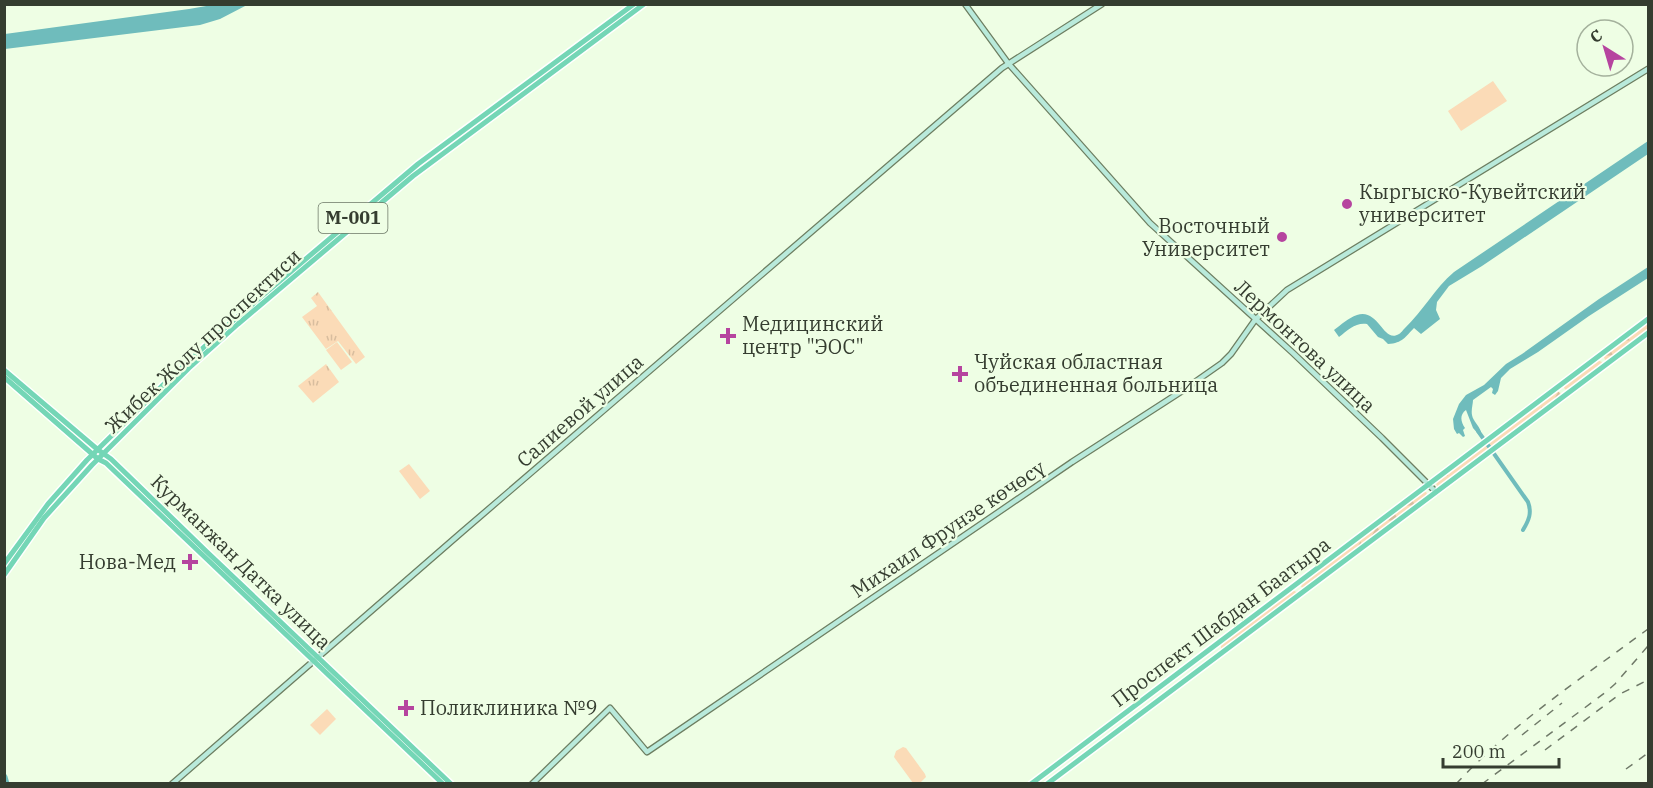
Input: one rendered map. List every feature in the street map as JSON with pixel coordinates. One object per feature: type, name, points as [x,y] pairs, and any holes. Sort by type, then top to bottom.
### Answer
[{"type":"main road","name":"Жибек Жолу проспектиси","points":[[92,454],[198,351],[390,186],[634,4]]},
{"type":"main road","name":"Жибек Жолу проспектиси","points":[[98,459],[189,368],[394,191],[644,4]]},
{"type":"main road","name":"Лермонтова улица","points":[[964,4],[1008,63],[1150,223],[1376,431],[1436,492]]},
{"type":"main road","name":"Салиевой улица","points":[[172,783],[1008,63],[1102,4]]},
{"type":"main road","name":"Михаил Фрунзе көчөсү","points":[[532,783],[610,708],[647,752],[1072,462],[1214,369],[1231,354],[1255,320],[1296,285],[1648,69]]},
{"type":"main road","points":[[1648,319],[1559,387],[1565,395],[1648,333]]},
{"type":"main road","points":[[1600,356],[1606,364]]},
{"type":"main road","name":"Курманжан Датка улица","points":[[4,370],[115,462],[443,783]]},
{"type":"main road","name":"Курманжан Датка улица","points":[[4,377],[92,454],[106,463],[451,783]]},
{"type":"main road","name":"Проспект Шабдан Баатыра","points":[[1031,783],[1559,387]]},
{"type":"main road","name":"Проспект Шабдан Баатыра","points":[[1047,783],[1565,395]]},
{"type":"main road","name":"М-001","points":[[4,564],[52,499],[92,454]]},
{"type":"main road","name":"М-001","points":[[4,575],[51,510],[98,459]]},
{"type":"main road","points":[[1296,585],[1302,592]]},
{"type":"main road","points":[[1215,646],[1221,653]]},
{"type":"main road","points":[[1163,684],[1169,691]]},
{"type":"main road","points":[[1151,693],[1156,701]]},
{"type":"main road","points":[[1041,776],[1047,783]]},
{"type":"green space","points":[[1493,81],[1507,101],[1461,131],[1448,111]]},
{"type":"green space","points":[[318,292],[365,357],[356,364],[338,341],[326,349],[302,317],[317,306],[311,298]]},
{"type":"green space","points":[[1648,321],[1648,330],[1605,360],[1606,354]]},
{"type":"green space","points":[[337,342],[352,362],[341,370],[326,350]]},
{"type":"green space","points":[[1597,360],[1602,362],[1601,365],[1568,390],[1564,388],[1565,384]]},
{"type":"green space","points":[[326,364],[339,382],[313,403],[298,386]]},
{"type":"green space","points":[[1557,391],[1561,393],[1559,397],[1438,487],[1436,484],[1438,481]]},
{"type":"green space","points":[[409,464],[430,491],[420,499],[399,471]]},
{"type":"green space","points":[[1424,492],[1427,494],[1424,497],[1363,545],[1304,588],[1301,587],[1302,584]]},
{"type":"green space","points":[[1293,590],[1296,595],[1221,648],[1221,645]]},
{"type":"green space","points":[[327,709],[336,719],[320,735],[310,725]]},
{"type":"green space","points":[[903,747],[925,774],[926,777],[920,783],[913,783],[894,757],[896,751]]},
{"type":"water","points":[[212,5],[247,5],[220,19],[200,25],[5,49],[5,34]]},
{"type":"water","points":[[1648,141],[1648,154],[1449,286],[1437,302],[1436,310],[1440,319],[1421,334],[1414,328],[1400,341],[1388,344],[1378,337],[1367,324],[1356,325],[1339,337],[1334,330],[1351,318],[1364,314],[1371,316],[1389,334],[1394,336],[1400,334],[1454,272]]},
{"type":"water","points":[[1648,267],[1648,278],[1510,369],[1501,378],[1495,395],[1491,387],[1473,400],[1472,415],[1481,432],[1479,435],[1473,428],[1466,410],[1461,419],[1465,428],[1463,430],[1465,436],[1457,434],[1453,419],[1459,404],[1466,395],[1484,385],[1506,364]]},
{"type":"waterway","points":[[1478,431],[1528,502],[1529,516],[1523,530]]},
{"type":"waterway","points":[[4,777],[6,784]]},
{"type":"railway","points":[[1456,784],[1500,741],[1648,629]]},
{"type":"railway","points":[[1482,784],[1606,692],[1648,646]]},
{"type":"railway","points":[[1545,750],[1620,694],[1648,680]]},
{"type":"railway","points":[[1522,735],[1562,703]]},
{"type":"railway","points":[[1626,769],[1648,753]]},
{"type":"place","name":"Кыргыско-Кувейтский университет","points":[[1347,204]]},
{"type":"place","name":"Восточный Университет","points":[[1282,237]]},
{"type":"place","name":"Медицинский центр \"ЭОС\"","points":[[728,336]]},
{"type":"place","name":"Чуйская областная объединенная больница","points":[[960,374]]},
{"type":"place","name":"Нова-Мед","points":[[190,562]]},
{"type":"place","name":"Поликлиника №9","points":[[406,708]]}]
